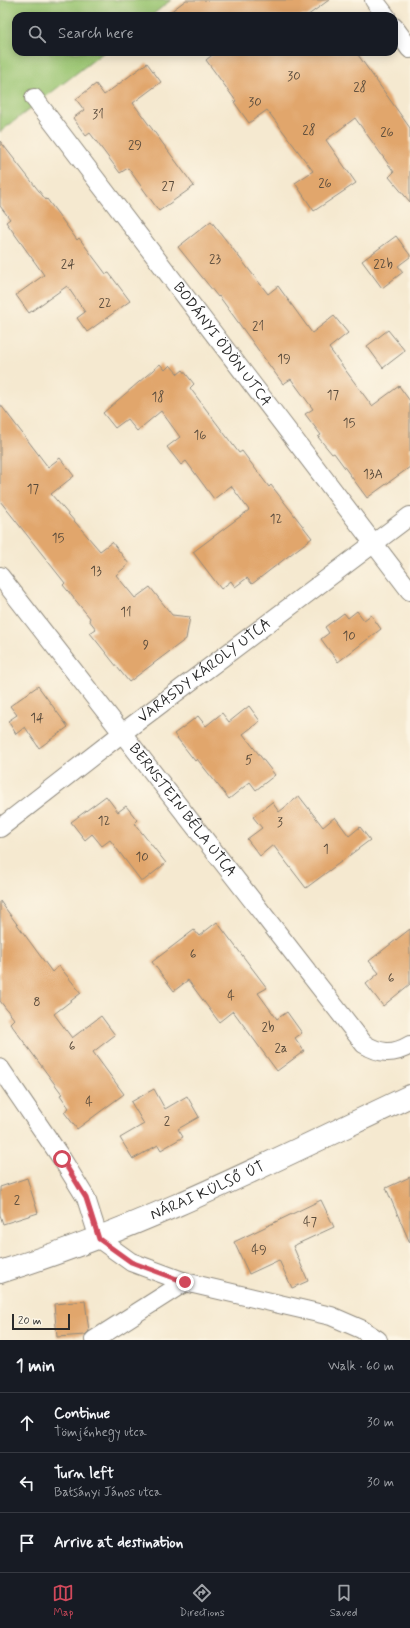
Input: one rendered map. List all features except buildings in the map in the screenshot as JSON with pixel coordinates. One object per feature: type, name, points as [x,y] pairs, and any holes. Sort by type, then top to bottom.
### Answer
[{"type":"street","points":[[374,0],[383,12]]},
{"type":"street","points":[[398,32],[410,49]]},
{"type":"street","name":"BODÁNYI ÖDÖN UTCA","points":[[34,98],[410,591]]},
{"type":"street","name":"VARASDY KÁROLY UTCA","points":[[0,828],[121,734],[410,516]]},
{"type":"street","name":"BERNSTEIN BÉLA UTCA","points":[[0,576],[121,734],[364,1044],[377,1052],[392,1052],[410,1045]]},
{"type":"street","points":[[0,1068],[62,1159],[86,1198],[99,1239],[131,1262],[185,1282],[331,1316],[361,1329],[378,1340]]},
{"type":"street","name":"NÁRAI KÜLSŐ ÚT","points":[[0,1272],[99,1239],[190,1199],[410,1096]]},
{"type":"street","points":[[94,1340],[185,1282]]},
{"type":"green space","points":[[0,0],[171,0],[156,12],[12,12],[12,56],[99,56],[0,132]]},
{"type":"route","points":[[62,1159],[86,1198],[99,1239],[131,1262],[185,1282]]}]
